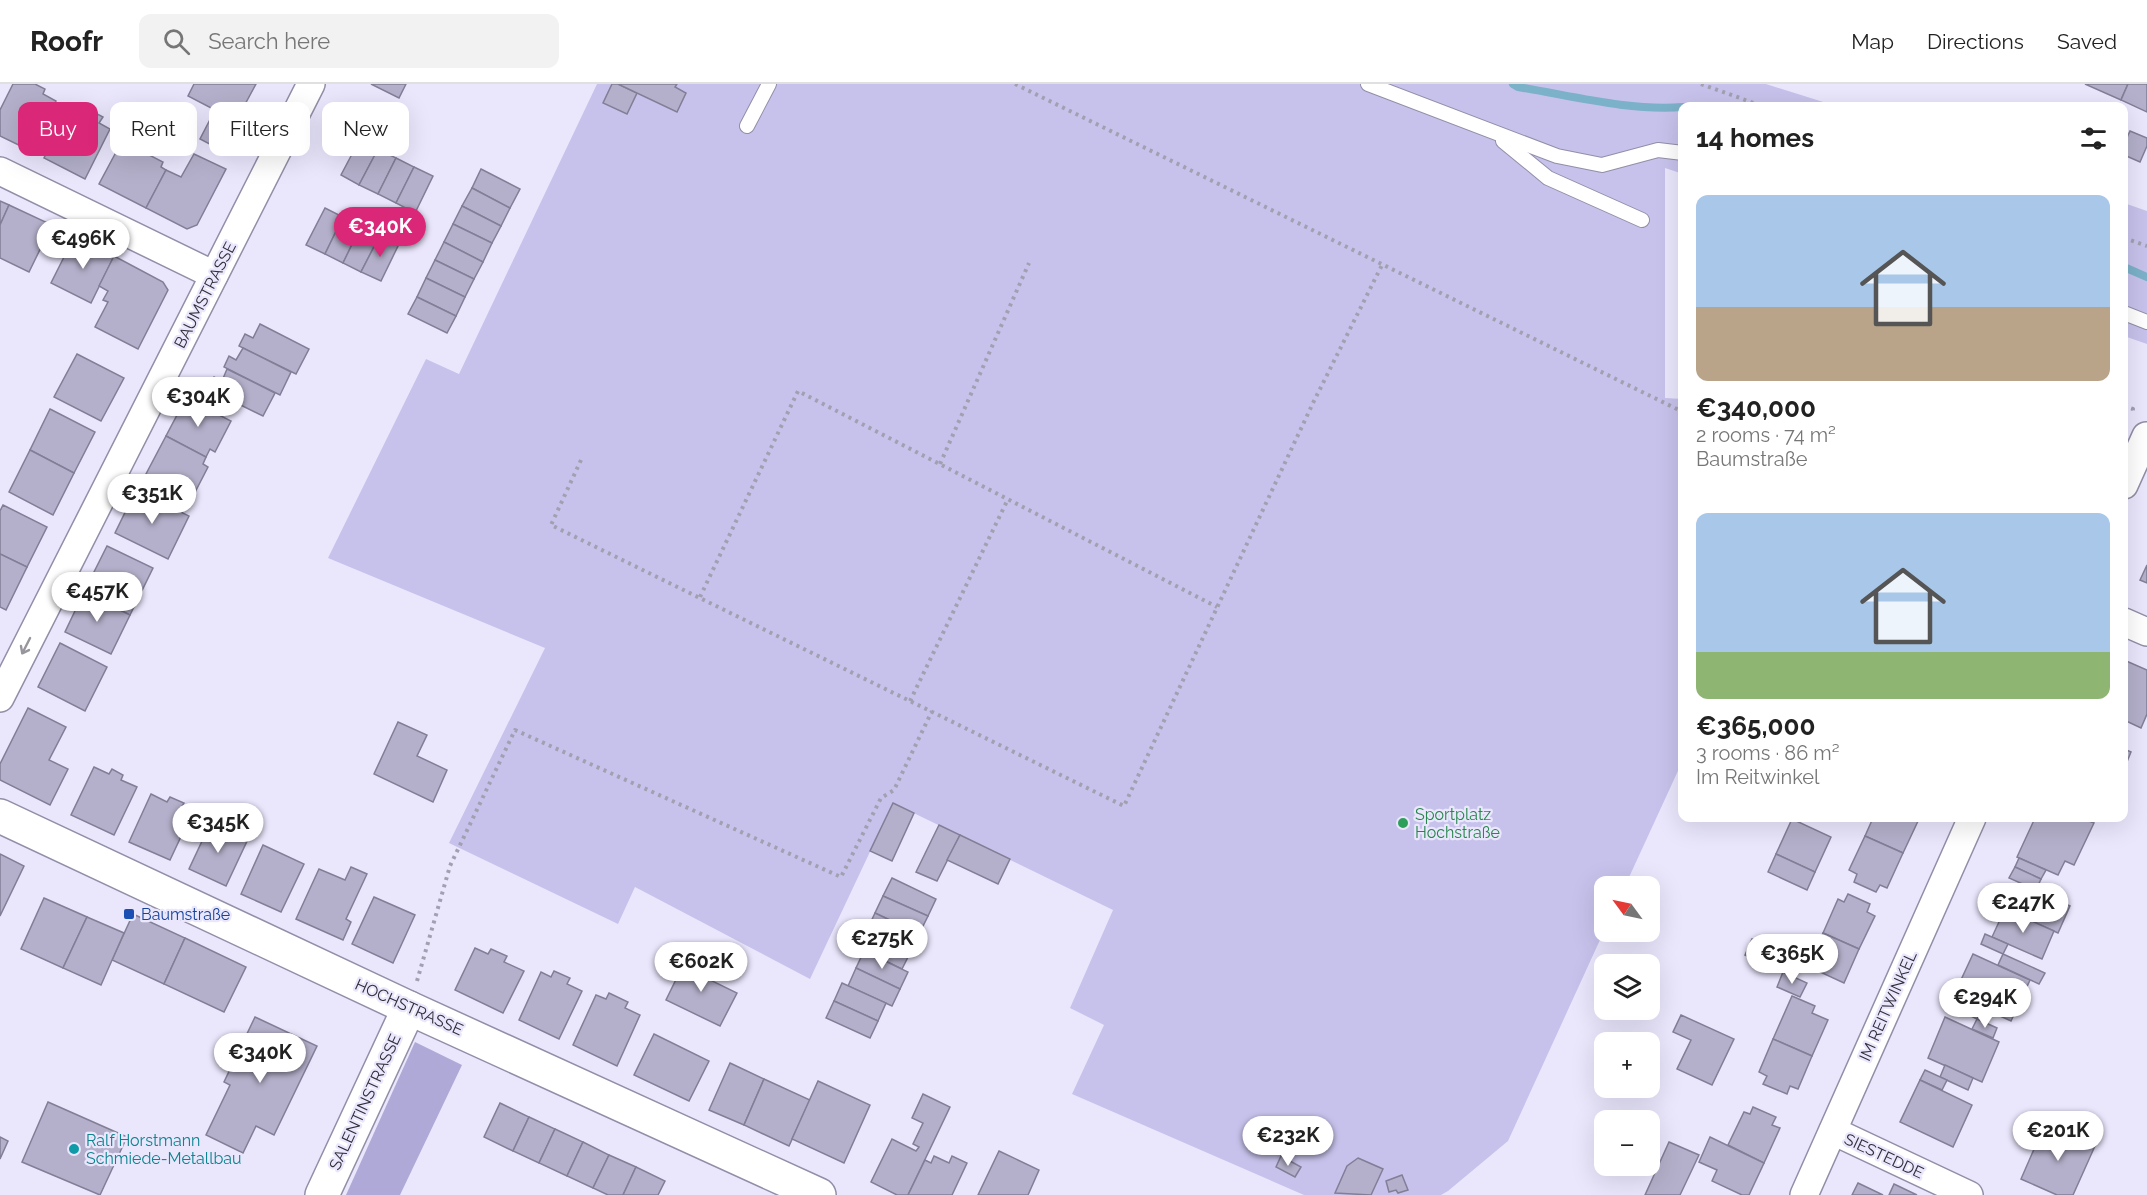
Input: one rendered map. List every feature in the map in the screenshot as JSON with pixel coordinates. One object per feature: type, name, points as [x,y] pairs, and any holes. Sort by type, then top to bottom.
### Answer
[{"type":"street","name":"BAUMSTRASSE","points":[[0,698],[311,84]]},
{"type":"street","points":[[0,171],[214,275]]},
{"type":"street","points":[[2128,476],[2146,436]]},
{"type":"street","points":[[2128,624],[2147,632]]},
{"type":"street","name":"HOCHSTRASSE","points":[[0,816],[409,1008],[819,1195]]},
{"type":"street","name":"IM REITWINKEL","points":[[1804,1195],[1970,822]]},
{"type":"street","name":"SALENTINSTRASSE","points":[[322,1195],[409,1008]]},
{"type":"street","name":"SIESTEDDE","points":[[1833,1131],[1969,1195]]},
{"type":"lane","points":[[747,126],[769,84]]},
{"type":"lane","points":[[1368,84],[1494,134],[1557,156],[1602,165],[1658,150],[1678,152]]},
{"type":"lane","points":[[1494,134],[1548,178],[1642,220]]},
{"type":"lane","points":[[2128,315],[2147,322]]},
{"type":"path","points":[[1015,84],[1678,410]]},
{"type":"path","points":[[1701,84],[1751,102]]},
{"type":"path","points":[[2128,239],[2147,246]]},
{"type":"path","points":[[940,464],[1029,264]]},
{"type":"path","points":[[581,460],[551,525],[1124,806],[1382,265]]},
{"type":"path","points":[[700,597],[798,391],[1218,607]]},
{"type":"path","points":[[910,700],[1008,499]]},
{"type":"path","points":[[409,1008],[450,866],[515,730],[841,877],[881,798],[894,790],[932,711]]},
{"type":"shaded area","points":[[597,84],[1766,84],[1823,102],[1678,102],[1678,172],[1665,168],[1665,398],[1678,399],[1678,771],[1630,876],[1594,876],[1594,942],[1599,942],[1508,1141],[1441,1195],[1304,1195],[1072,1094],[1104,1025],[1070,1008],[1113,910],[893,803],[810,979],[635,887],[618,924],[449,843],[545,648],[328,558],[426,359],[459,374]]},
{"type":"shaded area","points":[[2128,204],[2147,211],[2147,344],[2128,337]]},
{"type":"shaded area","points":[[415,1042],[462,1065],[400,1195],[346,1195]]},
{"type":"building","points":[[13,84],[35,84],[45,89],[43,94],[56,101],[18,102],[18,145],[0,136],[0,110]]},
{"type":"building","points":[[194,84],[256,84],[246,102],[209,102],[209,107],[188,96]]},
{"type":"building","points":[[371,84],[406,84],[399,98]]},
{"type":"building","points":[[612,84],[618,84],[637,93],[627,114],[603,103]]},
{"type":"building","points":[[618,84],[677,84],[675,87],[686,93],[677,112]]},
{"type":"building","points":[[2085,84],[2128,84],[2121,100]]},
{"type":"building","points":[[2128,84],[2147,84],[2147,112],[2121,100]]},
{"type":"building","points":[[98,114],[103,117],[99,123],[110,129],[98,153]]},
{"type":"building","points":[[209,122],[209,144],[200,139]]},
{"type":"building","points":[[2130,131],[2147,138],[2147,146],[2140,162],[2128,157]]},
{"type":"building","points":[[197,155],[226,169],[197,225],[187,229],[146,208],[166,170],[181,177],[193,156]]},
{"type":"building","points":[[45,156],[96,156],[85,179],[44,158]]},
{"type":"building","points":[[114,156],[151,156],[163,162],[161,167],[166,170],[146,208],[99,184]]},
{"type":"building","points":[[351,156],[374,156],[359,185],[341,175]]},
{"type":"building","points":[[374,156],[396,158],[378,194],[359,185]]},
{"type":"building","points":[[396,158],[414,167],[396,203],[378,194]]},
{"type":"building","points":[[414,167],[433,176],[415,213],[396,203]]},
{"type":"building","points":[[481,169],[520,189],[510,208],[472,188]]},
{"type":"building","points":[[472,188],[510,208],[501,226],[462,206]]},
{"type":"building","points":[[0,201],[9,205],[0,225]]},
{"type":"building","points":[[9,205],[52,225],[29,272],[0,258],[0,225]]},
{"type":"building","points":[[462,206],[501,226],[492,243],[453,224]]},
{"type":"building","points":[[325,208],[343,217],[325,254],[306,245]]},
{"type":"building","points":[[343,217],[361,226],[343,263],[325,254]]},
{"type":"building","points":[[453,224],[492,243],[483,262],[444,242]]},
{"type":"building","points":[[361,226],[380,235],[361,272],[343,263]]},
{"type":"building","points":[[380,235],[399,244],[381,281],[361,272]]},
{"type":"building","points":[[74,237],[114,256],[91,303],[51,283]]},
{"type":"building","points":[[444,242],[483,262],[474,279],[435,260]]},
{"type":"building","points":[[114,256],[163,282],[168,290],[138,349],[95,327],[108,302],[103,300],[108,291],[99,286]]},
{"type":"building","points":[[435,260],[474,279],[465,297],[426,278]]},
{"type":"building","points":[[426,278],[465,297],[456,316],[417,297]]},
{"type":"building","points":[[417,297],[456,316],[447,333],[408,314]]},
{"type":"building","points":[[260,324],[309,349],[296,374],[239,346],[245,334],[253,338]]},
{"type":"building","points":[[243,348],[291,372],[280,395],[224,367],[229,356],[236,360]]},
{"type":"building","points":[[77,354],[124,378],[101,421],[54,397]]},
{"type":"building","points":[[227,369],[275,393],[263,416],[208,389],[214,377],[222,381]]},
{"type":"building","points":[[186,398],[231,421],[215,452],[210,449],[206,457],[166,436]]},
{"type":"building","points":[[50,409],[95,432],[74,473],[30,450]]},
{"type":"building","points":[[166,436],[206,457],[203,464],[208,467],[192,498],[146,474]]},
{"type":"building","points":[[30,450],[74,473],[53,515],[9,492]]},
{"type":"building","points":[[136,490],[189,516],[168,559],[115,533]]},
{"type":"building","points":[[3,505],[47,527],[27,567],[0,554],[0,511]]},
{"type":"building","points":[[107,546],[153,568],[130,615],[84,592]]},
{"type":"building","points":[[0,554],[27,567],[6,610],[0,607]]},
{"type":"building","points":[[2147,565],[2147,583],[2140,580]]},
{"type":"building","points":[[84,592],[130,615],[111,654],[65,632]]},
{"type":"building","points":[[60,643],[107,667],[85,711],[38,687]]},
{"type":"building","points":[[2128,662],[2147,670],[2147,714],[2141,728],[2128,722]]},
{"type":"building","points":[[28,708],[66,727],[49,760],[68,769],[50,805],[0,780],[0,764]]},
{"type":"building","points":[[398,722],[427,735],[417,756],[447,770],[433,802],[374,774]]},
{"type":"building","points":[[94,767],[109,774],[112,769],[123,775],[121,780],[137,787],[114,835],[71,815]]},
{"type":"building","points":[[151,794],[167,802],[170,797],[184,803],[181,808],[192,813],[170,860],[129,842]]},
{"type":"building","points":[[893,803],[914,813],[892,861],[870,851]]},
{"type":"building","points":[[211,822],[248,839],[226,886],[189,869]]},
{"type":"building","points":[[1791,822],[1798,822],[1831,837],[1815,872],[1776,854]]},
{"type":"building","points":[[1871,822],[1918,822],[1903,853],[1865,836]]},
{"type":"building","points":[[2033,822],[2094,823],[2074,865],[2065,861],[2058,875],[2017,857]]},
{"type":"building","points":[[939,825],[960,835],[937,881],[916,872]]},
{"type":"building","points":[[960,835],[1010,859],[998,884],[947,860]]},
{"type":"building","points":[[1865,836],[1903,853],[1887,888],[1880,885],[1876,892],[1854,882],[1857,874],[1849,870]]},
{"type":"building","points":[[263,845],[304,864],[281,912],[241,894]]},
{"type":"building","points":[[0,854],[24,866],[0,916]]},
{"type":"building","points":[[1776,854],[1815,872],[1807,890],[1768,872]]},
{"type":"building","points":[[2019,858],[2046,870],[2041,879],[2015,867]]},
{"type":"building","points":[[351,867],[367,874],[346,919],[351,922],[343,940],[296,919],[319,869],[345,880]]},
{"type":"building","points":[[2015,867],[2041,879],[2036,890],[2009,878]]},
{"type":"building","points":[[892,878],[936,899],[928,916],[883,896]]},
{"type":"building","points":[[2021,884],[2070,906],[2058,933],[2009,911]]},
{"type":"building","points":[[1848,894],[1870,904],[1867,912],[1875,916],[1859,949],[1823,933],[1838,899],[1844,902]]},
{"type":"building","points":[[883,896],[928,916],[919,934],[875,913]]},
{"type":"building","points":[[374,897],[415,915],[393,963],[352,944]]},
{"type":"building","points":[[44,898],[87,917],[63,968],[21,949]]},
{"type":"building","points":[[2005,909],[2054,931],[2042,959],[1992,937]]},
{"type":"building","points":[[875,913],[919,934],[911,951],[867,930]]},
{"type":"building","points":[[133,914],[185,938],[164,984],[112,960]]},
{"type":"building","points":[[87,917],[124,933],[101,985],[63,968]]},
{"type":"building","points":[[867,930],[911,951],[902,969],[859,948]]},
{"type":"building","points":[[1823,933],[1859,949],[1844,983],[1807,966]]},
{"type":"building","points":[[1985,934],[2008,944],[2003,954],[1981,944]]},
{"type":"building","points":[[185,938],[246,967],[224,1012],[164,984]]},
{"type":"building","points":[[1752,939],[1779,950],[1772,967],[1745,955]]},
{"type":"building","points":[[475,948],[488,954],[491,949],[507,956],[504,962],[524,971],[503,1013],[455,990]]},
{"type":"building","points":[[864,951],[908,972],[900,989],[856,968]]},
{"type":"building","points":[[1973,954],[2030,980],[2011,1021],[1954,995]]},
{"type":"building","points":[[2003,954],[2045,973],[2039,984],[1998,965]]},
{"type":"building","points":[[688,955],[709,966],[704,977],[737,993],[720,1026],[666,1000]]},
{"type":"building","points":[[856,968],[900,989],[892,1006],[848,986]]},
{"type":"building","points":[[554,971],[570,978],[567,984],[582,991],[559,1039],[519,1020],[541,972],[551,977]]},
{"type":"building","points":[[1783,972],[1807,983],[1800,997],[1777,987]]},
{"type":"building","points":[[842,983],[886,1003],[878,1021],[834,1001]]},
{"type":"building","points":[[609,993],[628,1002],[625,1008],[640,1015],[617,1066],[573,1045],[596,995],[606,999]]},
{"type":"building","points":[[1792,996],[1815,1006],[1812,1013],[1828,1020],[1812,1056],[1773,1039]]},
{"type":"building","points":[[1956,996],[1982,1008],[1977,1019],[1952,1007]]},
{"type":"building","points":[[834,1001],[878,1021],[870,1038],[826,1018]]},
{"type":"building","points":[[1681,1015],[1734,1039],[1712,1085],[1677,1069],[1691,1040],[1673,1032]]},
{"type":"building","points":[[255,1017],[317,1046],[274,1135],[256,1126],[243,1153],[206,1135],[230,1085],[224,1082]]},
{"type":"building","points":[[1945,1017],[1999,1042],[1982,1082],[1928,1058]]},
{"type":"building","points":[[1977,1019],[1997,1028],[1993,1038],[1972,1029]]},
{"type":"building","points":[[654,1034],[709,1061],[689,1101],[634,1075]]},
{"type":"building","points":[[1773,1039],[1812,1056],[1798,1089],[1790,1086],[1787,1094],[1763,1084],[1767,1076],[1759,1072]]},
{"type":"building","points":[[730,1063],[764,1079],[744,1125],[709,1110]]},
{"type":"building","points":[[1945,1065],[1973,1078],[1968,1090],[1940,1077]]},
{"type":"building","points":[[1925,1070],[1947,1080],[1942,1090],[1920,1080]]},
{"type":"building","points":[[764,1079],[810,1100],[789,1146],[744,1125]]},
{"type":"building","points":[[1920,1080],[1972,1105],[1953,1147],[1900,1122]]},
{"type":"building","points":[[818,1081],[870,1105],[844,1163],[792,1139]]},
{"type":"building","points":[[923,1094],[950,1107],[908,1195],[897,1195],[871,1182],[892,1139],[916,1151],[919,1147],[913,1144],[923,1123],[912,1118]]},
{"type":"building","name":"Ralf Horstmann Schmiede-Metallbau","points":[[48,1102],[127,1137],[100,1195],[22,1162]]},
{"type":"building","points":[[500,1103],[529,1117],[513,1151],[484,1137]]},
{"type":"building","points":[[1753,1107],[1776,1117],[1772,1125],[1780,1128],[1764,1163],[1728,1145],[1744,1112],[1750,1114]]},
{"type":"building","points":[[529,1117],[555,1129],[539,1163],[513,1151]]},
{"type":"building","points":[[2045,1124],[2095,1146],[2073,1195],[2057,1195],[2021,1179]]},
{"type":"building","points":[[555,1129],[583,1142],[567,1176],[539,1163]]},
{"type":"building","points":[[0,1137],[8,1141],[0,1159]]},
{"type":"building","points":[[1710,1137],[1764,1163],[1749,1195],[1742,1195],[1712,1181],[1717,1170],[1699,1162]]},
{"type":"building","points":[[583,1142],[609,1155],[593,1188],[567,1176]]},
{"type":"building","points":[[1669,1142],[1699,1155],[1680,1195],[1645,1195],[1654,1176],[1660,1176],[1660,1162]]},
{"type":"building","points":[[999,1151],[1039,1170],[1028,1195],[978,1195]]},
{"type":"building","points":[[609,1155],[636,1167],[623,1195],[608,1195],[593,1188]]},
{"type":"building","points":[[934,1156],[949,1163],[952,1156],[967,1163],[952,1195],[908,1195],[925,1160],[931,1163]]},
{"type":"building","points":[[1281,1156],[1301,1167],[1295,1177],[1276,1167]]},
{"type":"building","points":[[1358,1158],[1383,1169],[1371,1195],[1335,1193],[1347,1166]]},
{"type":"building","points":[[636,1167],[665,1181],[658,1195],[623,1195]]},
{"type":"building","points":[[1402,1175],[1408,1190],[1398,1193],[1396,1190],[1389,1192],[1386,1181]]},
{"type":"building","points":[[1858,1183],[1883,1195],[1852,1195]]},
{"type":"building","points":[[1894,1184],[1917,1195],[1889,1195]]},
{"type":"waterway","points":[[1513,84],[1518,87],[1621,105],[1678,107]]},
{"type":"waterway","points":[[2128,269],[2147,277]]},
{"type":"place","name":"Sportplatz Hochstraße","points":[[1403,823]]},
{"type":"place","name":"Baumstraße","points":[[129,914]]},
{"type":"place","name":"Ralf Horstmann Schmiede-Metallbau","points":[[74,1149]]}]
